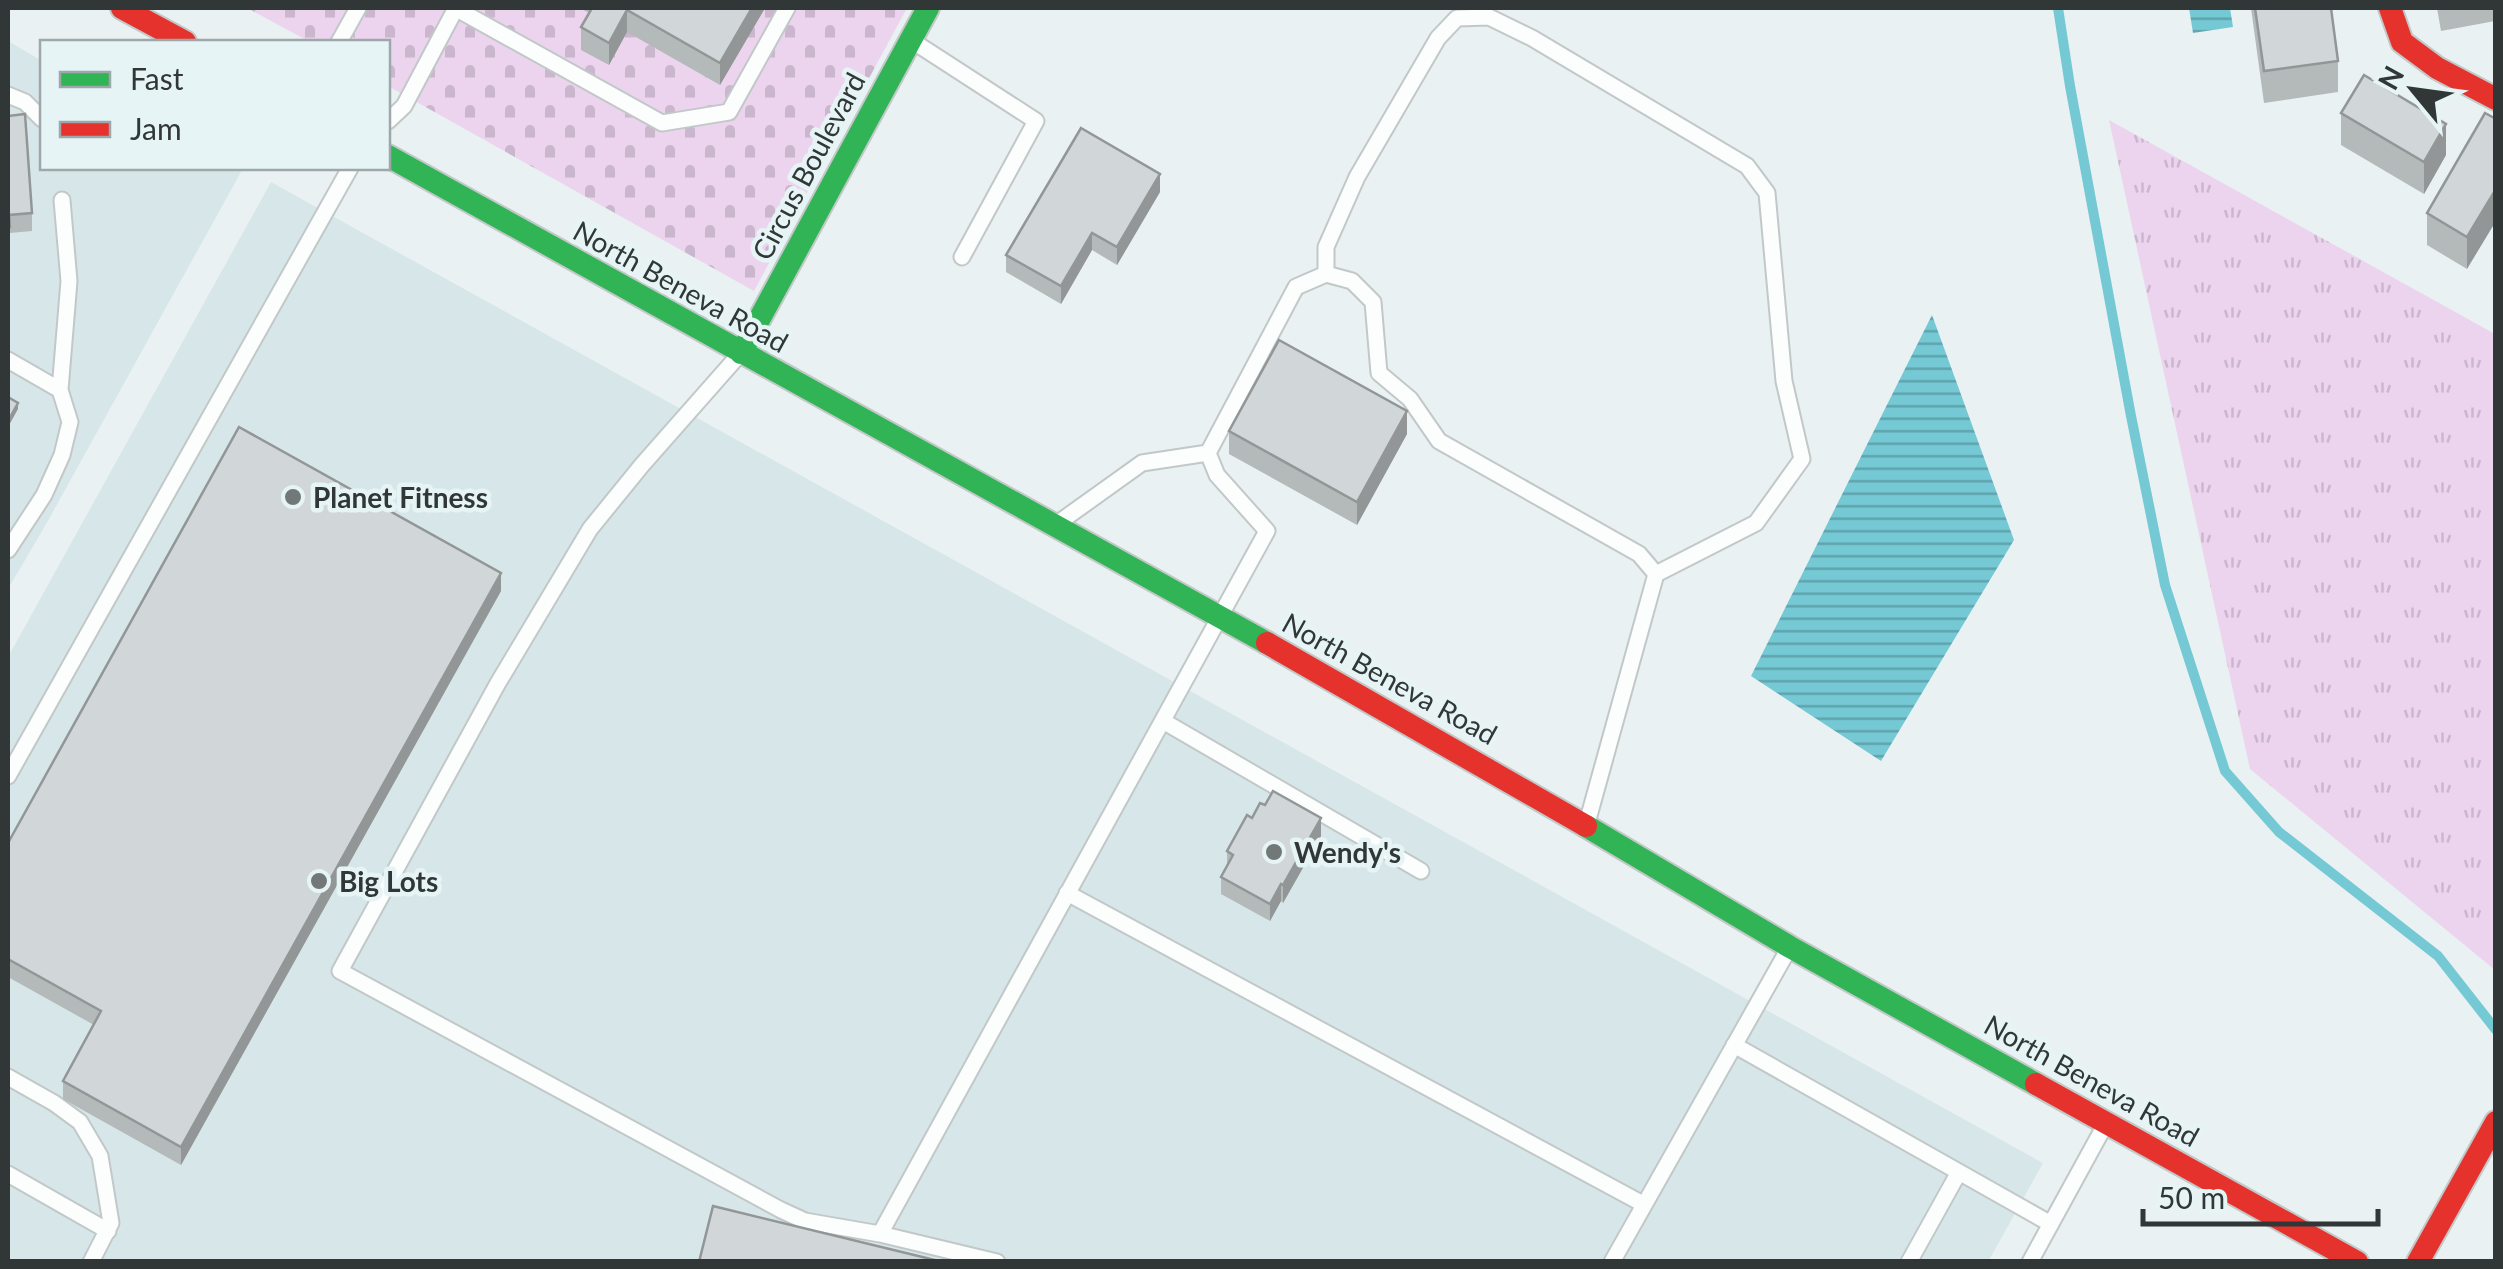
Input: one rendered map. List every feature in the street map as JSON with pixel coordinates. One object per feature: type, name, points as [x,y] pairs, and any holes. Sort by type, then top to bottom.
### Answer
[{"type":"main road","points":[[122,8],[181,40]]},
{"type":"main road","name":"Circus Boulevard","points":[[741,353],[928,8]]},
{"type":"main road","points":[[2390,8],[2402,42],[2437,68],[2496,98]]},
{"type":"main road","name":"North Beneva Road","points":[[390,157],[1221,618],[1511,781],[1790,947],[2357,1262]]},
{"type":"main road","points":[[2418,1262],[2496,1122]]},
{"type":"lane","points":[[341,40],[358,8]]},
{"type":"lane","points":[[390,119],[404,106],[455,8],[662,122],[729,112],[787,8]]},
{"type":"lane","points":[[1326,274],[1326,247],[1356,177],[1452,12],[1489,17],[1532,38],[1747,166],[1767,193],[1784,381],[1802,459],[1756,523],[1656,574],[1586,826]]},
{"type":"lane","points":[[911,40],[1036,121],[962,256]]},
{"type":"lane","points":[[8,96],[25,102],[40,117]]},
{"type":"lane","points":[[8,776],[349,170]]},
{"type":"lane","points":[[8,550],[44,495],[62,456],[70,422],[60,390],[69,282],[62,200]]},
{"type":"lane","points":[[1208,453],[1296,287],[1326,274],[1352,281],[1372,302],[1378,373],[1410,398],[1440,441],[1638,554],[1656,574]]},
{"type":"lane","points":[[741,353],[590,529],[498,683],[340,971],[781,1210],[806,1221],[997,1262]]},
{"type":"lane","points":[[8,360],[60,390]]},
{"type":"lane","points":[[1054,526],[1142,463],[1208,453]]},
{"type":"lane","points":[[880,1234],[1267,531],[1217,474],[1208,453]]},
{"type":"lane","points":[[1163,721],[1420,871]]},
{"type":"lane","points":[[1067,893],[1643,1204]]},
{"type":"lane","points":[[1612,1262],[1790,947]]},
{"type":"lane","points":[[1734,1045],[2051,1224]]},
{"type":"lane","points":[[8,1077],[80,1122],[100,1156],[111,1223],[91,1262]]},
{"type":"lane","points":[[2030,1262],[2107,1122]]},
{"type":"lane","points":[[1908,1262],[1960,1172]]},
{"type":"lane","points":[[8,1174],[108,1230]]},
{"type":"shaded area","points":[[8,41],[40,60],[40,170],[241,172],[8,589]]},
{"type":"shaded area","points":[[271,182],[2043,1163],[1988,1262],[8,1262],[8,657]]},
{"type":"green space","points":[[247,8],[907,8],[754,291],[390,87],[390,40],[306,40]]},
{"type":"green space","points":[[2109,120],[2495,334],[2495,970],[2250,769]]},
{"type":"water","points":[[2189,8],[2230,8],[2233,27],[2193,33]]},
{"type":"water","points":[[1932,315],[2014,540],[1881,761],[1751,676]]},
{"type":"building","points":[[592,8],[752,8],[720,63],[627,10],[609,43],[581,27]]},
{"type":"building","points":[[2255,8],[2331,8],[2338,61],[2264,71]]},
{"type":"building","points":[[2364,75],[2446,124],[2424,162],[2341,113]]},
{"type":"building","points":[[2485,113],[2496,119],[2496,189],[2467,237],[2427,213]]},
{"type":"building","points":[[25,114],[32,213],[9,215],[8,227],[8,116]]},
{"type":"building","points":[[1081,128],[1160,174],[1117,247],[1092,233],[1061,286],[1006,255]]},
{"type":"building","points":[[1279,340],[1407,411],[1357,502],[1229,431]]},
{"type":"building","points":[[8,397],[18,403],[8,421]]},
{"type":"building","points":[[239,427],[501,573],[181,1147],[63,1081],[101,1011],[8,959],[8,843]]},
{"type":"building","name":"Wendy's","points":[[1273,791],[1321,818],[1270,904],[1221,877],[1233,855],[1227,851],[1247,815],[1252,818]]},
{"type":"building","points":[[713,1206],[943,1262],[699,1262]]},
{"type":"waterway","points":[[2058,8],[2165,585],[2225,771],[2279,832],[2438,956],[2496,1030]]},
{"type":"traffic: fast","points":[[741,353],[928,8]]},
{"type":"traffic: fast","points":[[390,157],[1267,643]]},
{"type":"traffic: fast","points":[[1586,826],[1790,947],[2036,1084]]},
{"type":"traffic: jam","points":[[122,8],[181,40]]},
{"type":"traffic: jam","points":[[2390,8],[2402,42],[2437,68],[2496,99]]},
{"type":"traffic: jam","points":[[1267,643],[1586,826]]},
{"type":"traffic: jam","points":[[2036,1084],[2357,1262]]},
{"type":"traffic: jam","points":[[2418,1262],[2496,1122]]},
{"type":"place","name":"Planet Fitness","points":[[293,497]]},
{"type":"place","name":"Wendy's","points":[[1274,852]]},
{"type":"place","name":"Big Lots","points":[[319,881]]}]
